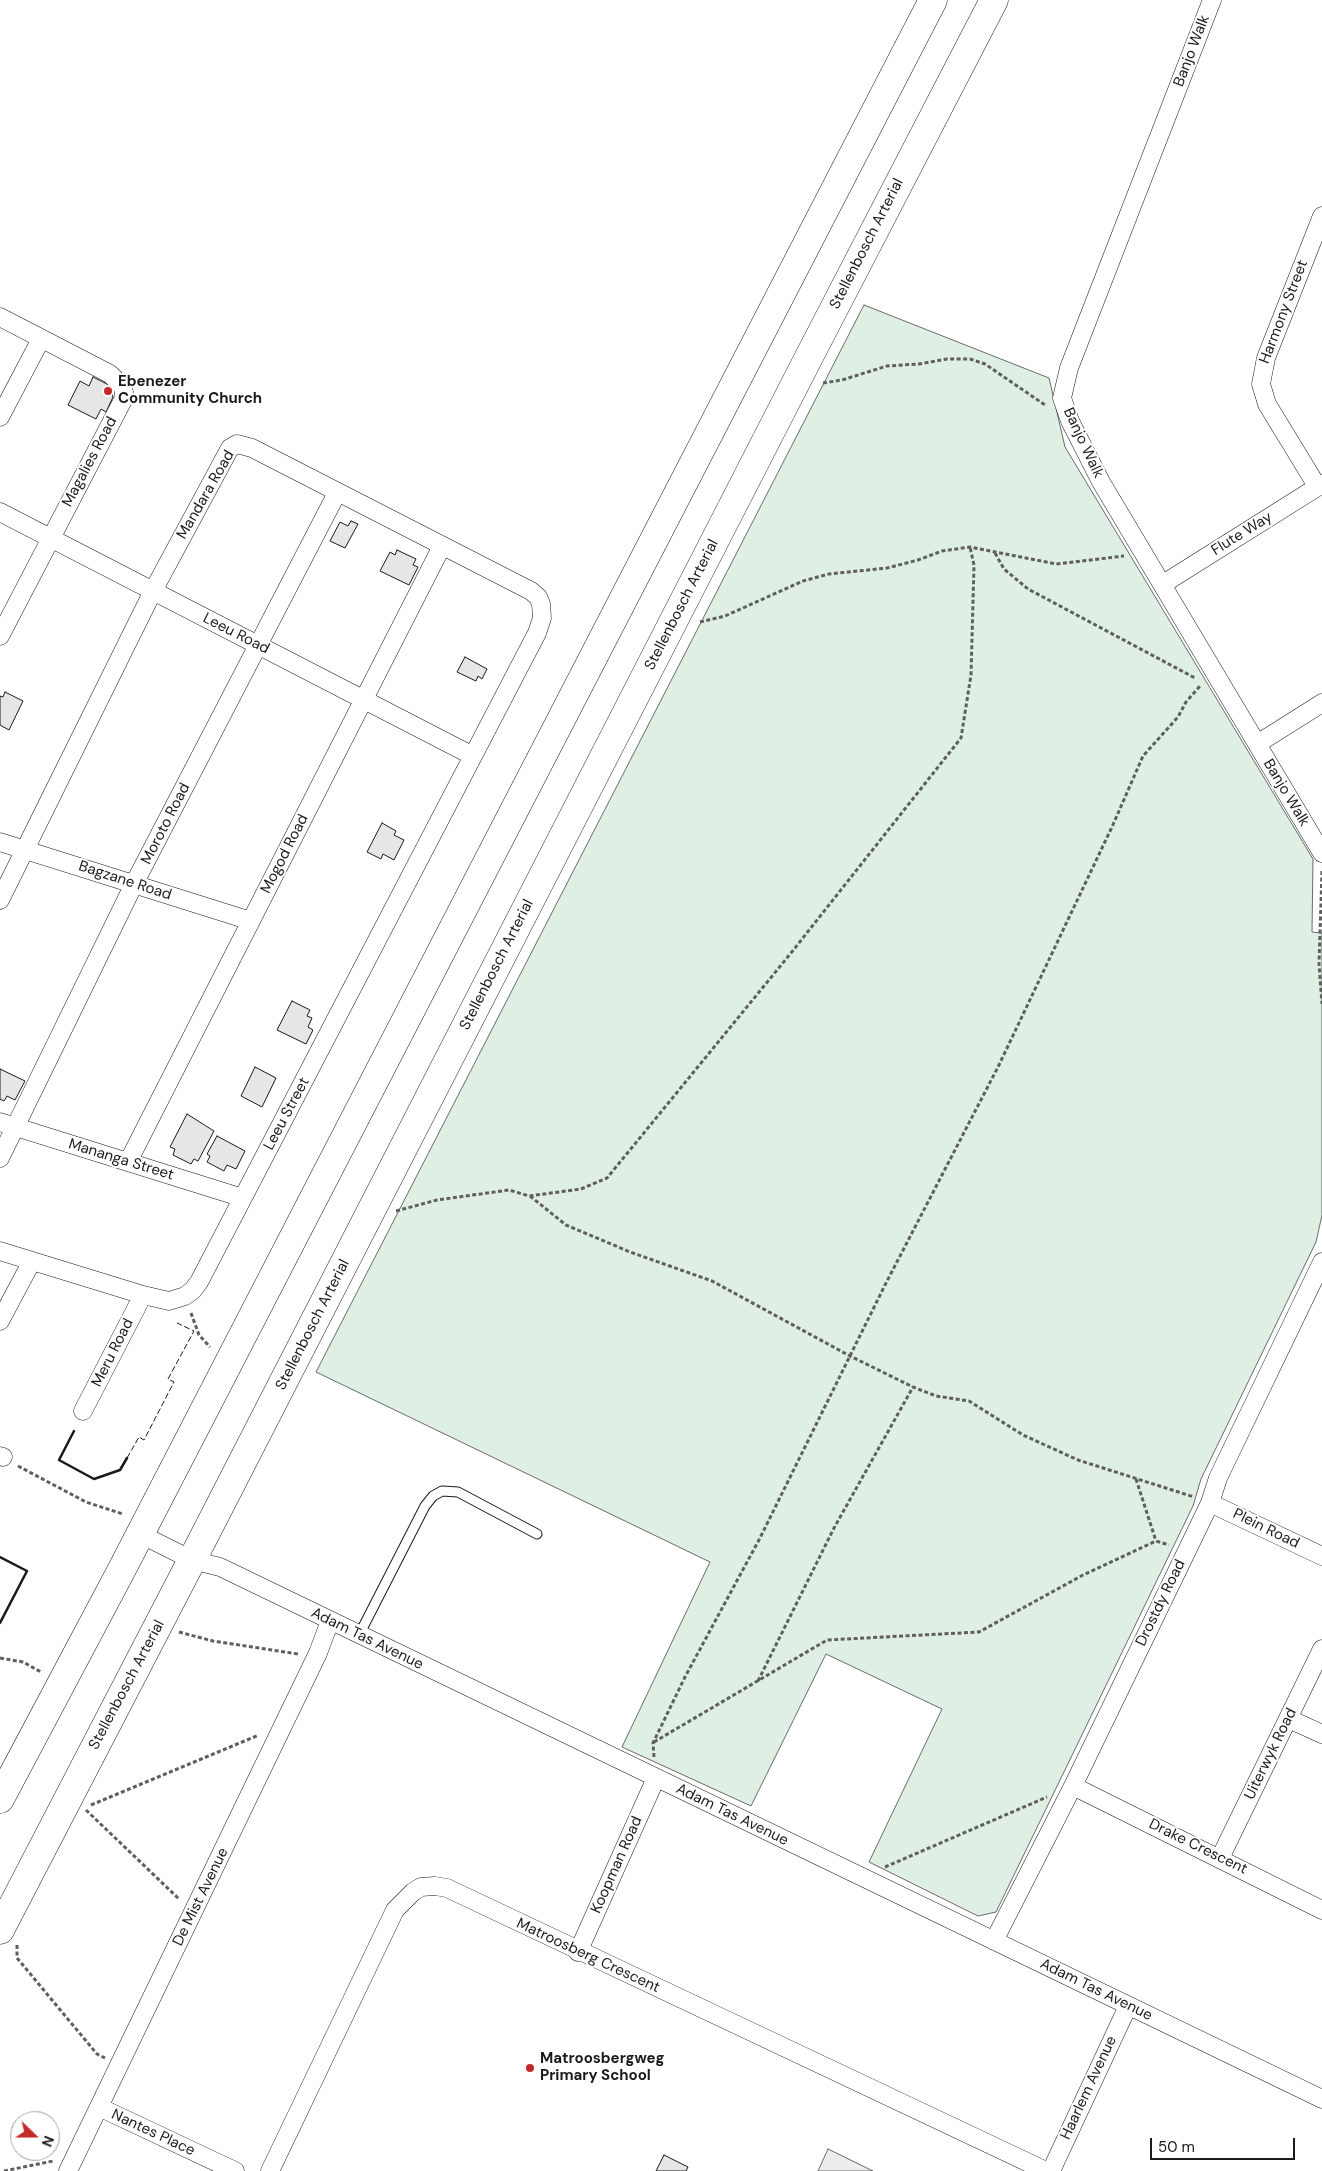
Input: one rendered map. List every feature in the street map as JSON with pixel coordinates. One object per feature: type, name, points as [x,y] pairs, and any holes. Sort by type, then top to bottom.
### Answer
[{"type":"main road","points":[[0,1799],[132,1524],[933,0]]},
{"type":"main road","name":"Stellenbosch Arterial","points":[[9,1933],[192,1560],[806,362],[994,0]]},
{"type":"street","name":"Banjo Walk","points":[[1212,0],[1069,368],[1062,398],[1070,421],[1101,482],[1322,853]]},
{"type":"street","name":"Harmony Street","points":[[1320,485],[1267,404],[1261,384],[1266,358],[1322,216]]},
{"type":"street","name":"Magalies Road","points":[[0,317],[110,374],[122,386],[124,392],[123,400],[0,636]]},
{"type":"street","points":[[0,417],[42,339]]},
{"type":"street","name":"Mandara Road","points":[[0,900],[153,591],[230,448],[237,444],[252,448],[531,591],[538,597],[541,604],[542,618],[537,633],[473,756]]},
{"type":"street","name":"Flute Way","points":[[1163,584],[1320,485]]},
{"type":"street","name":"Moroto Road","points":[[0,1158],[8,1124],[337,493]]},
{"type":"street","name":"Leeu Road","points":[[0,512],[473,756]]},
{"type":"street","name":"Mogod Road","points":[[128,1162],[442,546]]},
{"type":"street","points":[[1257,744],[1322,703]]},
{"type":"street","name":"Leeu Street","points":[[185,1296],[199,1282],[473,756]]},
{"type":"street","name":"Bagzane Road","points":[[0,842],[251,921]]},
{"type":"street","name":"Mananga Street","points":[[8,1124],[243,1198]]},
{"type":"street","points":[[0,1251],[143,1295],[169,1301],[185,1296]]},
{"type":"street","points":[[0,1321],[32,1261]]},
{"type":"street","name":"Drostdy Road","points":[[994,1941],[1073,1786],[1210,1503],[1218,1478],[1322,1262]]},
{"type":"street","name":"Meru Road","points":[[83,1410],[143,1295]]},
{"type":"street","name":"Plein Road","points":[[1210,1503],[1322,1556]]},
{"type":"street","name":"Adam Tas Avenue","points":[[132,1524],[192,1560],[220,1567],[1128,2006],[1321,2096]]},
{"type":"street","name":"De Mist Avenue","points":[[70,2168],[318,1653],[330,1621]]},
{"type":"street","name":"Uiterwyk Road","points":[[1220,1858],[1322,1650]]},
{"type":"street","points":[[1289,1719],[1322,1734]]},
{"type":"street","name":"Koopman Road","points":[[578,1952],[656,1778]]},
{"type":"street","name":"Drake Crescent","points":[[1073,1786],[1322,1910]]},
{"type":"street","name":"Matroosberg Crescent","points":[[270,2171],[395,1910],[413,1892],[422,1887],[435,1886],[447,1888],[578,1952],[1046,2171]]},
{"type":"street","name":"Haarlem Avenue","points":[[1051,2171],[1128,2006]]},
{"type":"street","name":"Nantes Place","points":[[99,2107],[235,2171]]},
{"type":"lane","points":[[359,1635],[425,1506],[433,1496],[442,1491],[458,1492],[537,1534]]},
{"type":"path","points":[[823,382],[842,380],[887,366],[919,364],[946,359],[970,359],[985,364],[1046,405],[1062,398]]},
{"type":"path","points":[[699,622],[725,616],[803,581],[829,574],[887,568],[942,551],[970,547],[1056,564],[1127,555],[1140,546]]},
{"type":"path","points":[[529,1196],[581,1189],[607,1178],[791,953],[961,738],[970,675],[974,565],[970,547]]},
{"type":"path","points":[[656,1778],[653,1743],[685,1677],[760,1538],[850,1356],[998,1067],[1112,827],[1142,756],[1178,717],[1186,702],[1203,682],[1028,589],[1004,569],[995,553]]},
{"type":"path","points":[[1322,873],[1319,964],[1322,1004]]},
{"type":"path","points":[[394,1210],[399,1211],[437,1200],[509,1190],[529,1196],[566,1225],[630,1252],[712,1281],[850,1356],[913,1387],[936,1396],[969,1401],[1023,1435],[1078,1460],[1210,1503]]},
{"type":"path","points":[[185,1296],[199,1335],[210,1347]]},
{"type":"path","points":[[758,1681],[834,1528],[913,1387]]},
{"type":"path","points":[[1,1456],[86,1502],[132,1524]]},
{"type":"path","points":[[1136,1478],[1156,1541]]},
{"type":"path","points":[[653,1743],[826,1640],[980,1632],[1083,1575],[1156,1541],[1187,1550]]},
{"type":"path","points":[[173,1631],[296,1654],[318,1653]]},
{"type":"path","points":[[0,1658],[23,1662],[42,1672]]},
{"type":"path","points":[[196,1906],[180,1899],[84,1808],[261,1734],[273,1746]]},
{"type":"path","points":[[862,1877],[1073,1786]]},
{"type":"path","points":[[9,1933],[17,1958],[96,2054],[120,2064]]},
{"type":"path","points":[[4,2171],[54,2161],[70,2168]]},
{"type":"green space","points":[[864,305],[1049,378],[1065,447],[1313,859],[1312,932],[1322,933],[1322,1215],[1316,1242],[1201,1479],[1193,1506],[996,1912],[978,1916],[869,1862],[942,1709],[826,1654],[751,1806],[622,1747],[710,1562],[316,1372]]},
{"type":"shaded area","points":[[828,2149],[873,2171],[818,2171]]},
{"type":"building","points":[[93,377],[109,385],[113,397],[106,412],[101,409],[96,419],[68,405],[80,381],[89,386]]},
{"type":"building","points":[[351,521],[358,524],[345,548],[330,541],[340,522],[348,526]]},
{"type":"building","points":[[397,550],[416,559],[413,565],[418,567],[409,585],[380,571],[390,552],[395,555]]},
{"type":"building","points":[[465,657],[487,669],[482,679],[478,676],[476,681],[457,672]]},
{"type":"building","points":[[5,692],[23,701],[9,730],[0,725],[0,696],[3,697]]},
{"type":"building","points":[[382,823],[396,831],[394,835],[404,840],[394,860],[383,854],[381,859],[367,852]]},
{"type":"building","points":[[292,1001],[310,1010],[307,1016],[312,1018],[308,1027],[313,1030],[306,1044],[277,1030]]},
{"type":"building","points":[[255,1067],[276,1078],[262,1107],[241,1096]]},
{"type":"building","points":[[0,1069],[25,1081],[15,1100],[7,1096],[4,1101],[0,1099]]},
{"type":"building","points":[[187,1114],[214,1131],[198,1161],[194,1159],[191,1164],[173,1155],[175,1149],[170,1147]]},
{"type":"building","points":[[217,1136],[245,1151],[236,1169],[227,1165],[224,1171],[207,1162],[210,1156],[207,1154]]},
{"type":"building","points":[[664,2155],[688,2167],[686,2171],[656,2171]]},
{"type":"fence","points":[[127,1458],[139,1437],[144,1440],[174,1382],[168,1379],[194,1331],[177,1323]]},
{"type":"wall","points":[[74,1431],[59,1460],[94,1479],[120,1470],[127,1458]]},
{"type":"wall","points":[[0,1557],[27,1571],[0,1623]]},
{"type":"place","name":"Ebenezer Community Church","points":[[108,391]]},
{"type":"place","name":"Matroosbergweg Primary School","points":[[530,2068]]}]
